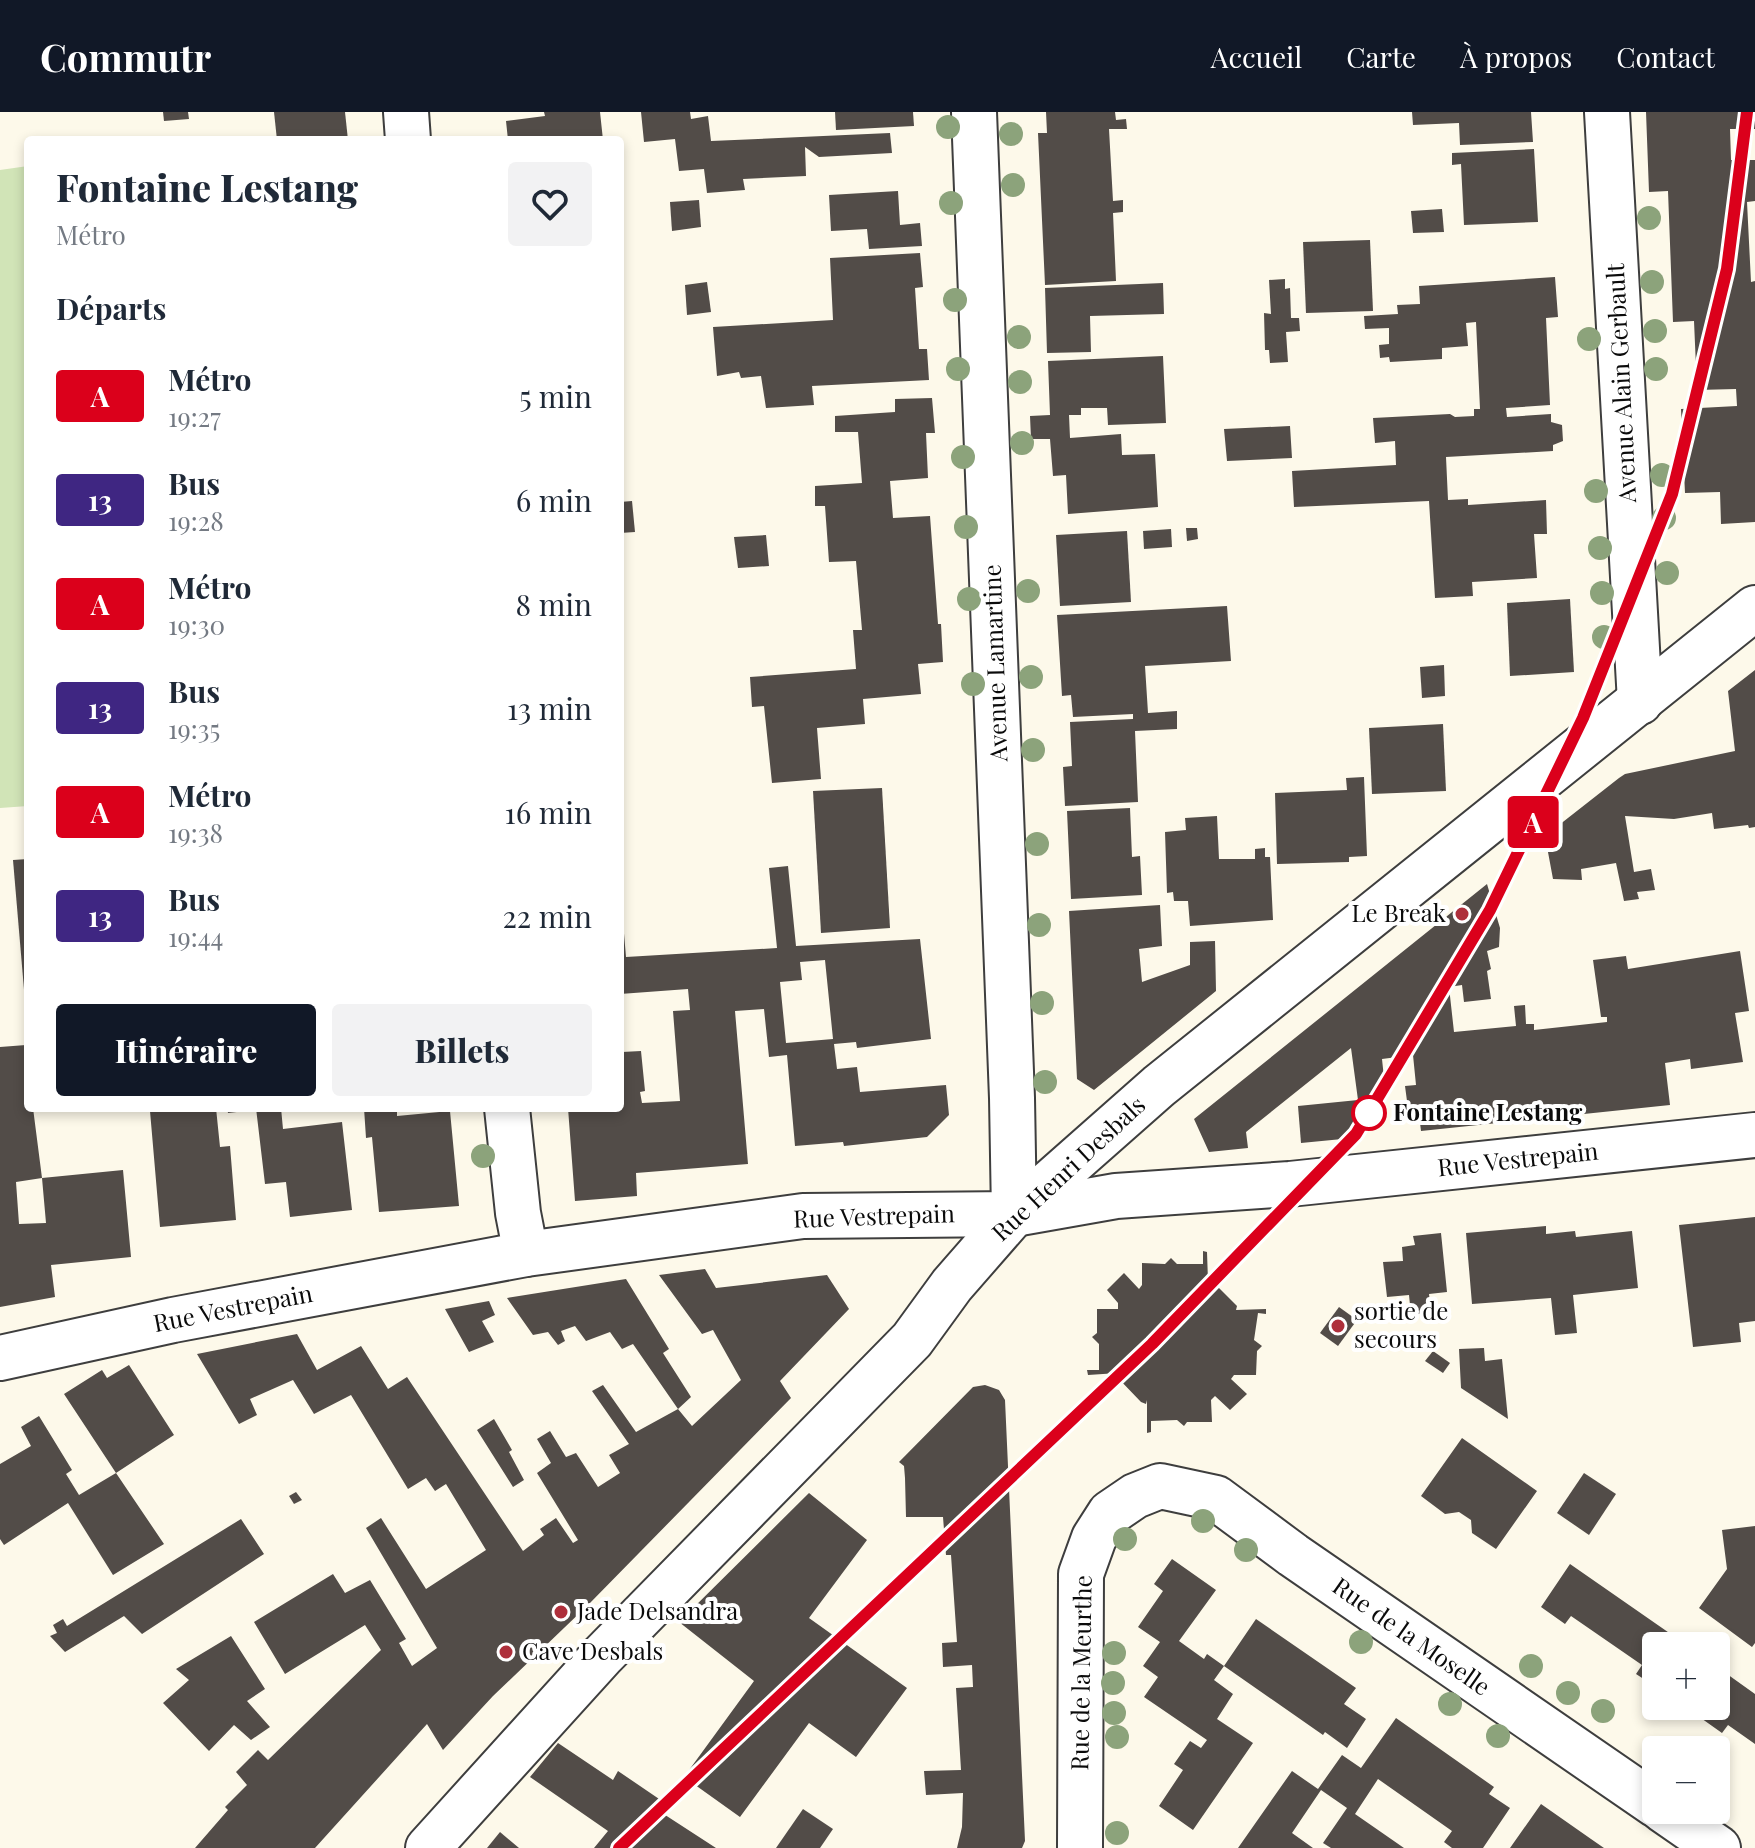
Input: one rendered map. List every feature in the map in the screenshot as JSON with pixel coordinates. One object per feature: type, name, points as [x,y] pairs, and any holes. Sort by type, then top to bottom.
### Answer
[{"type":"street","points":[[406,112],[408,136]]},
{"type":"street","name":"Avenue Lamartine","points":[[974,112],[1014,1214]]},
{"type":"street","name":"Avenue Alain Gerbault","points":[[1607,112],[1640,702]]},
{"type":"street","name":"Rue Henri Desbals","points":[[428,1848],[603,1655],[912,1340],[952,1285],[1014,1214],[1159,1086],[1755,608]]},
{"type":"street","points":[[507,1112],[518,1213],[526,1254]]},
{"type":"street","name":"Rue Vestrepain","points":[[0,1358],[173,1320],[526,1254],[803,1216],[1014,1214],[1116,1196],[1290,1184],[1755,1135]]},
{"type":"street","name":"Rue de la Moselle","points":[[1160,1486],[1216,1498],[1293,1555],[1642,1795]]},
{"type":"street","name":"Rue de la Meurthe","points":[[1080,1848],[1081,1574],[1094,1538],[1110,1513],[1135,1496],[1160,1486]]},
{"type":"street","points":[[1683,1824],[1718,1848]]},
{"type":"green space","points":[[24,167],[24,806],[0,808],[0,170]]},
{"type":"building","points":[[163,112],[188,112],[189,119],[164,121]]},
{"type":"building","points":[[274,112],[345,112],[348,136],[277,136]]},
{"type":"building","points":[[544,112],[600,112],[603,136],[508,136],[506,121],[545,116]]},
{"type":"building","points":[[641,112],[690,112],[691,119],[708,116],[711,141],[890,133],[892,153],[819,157],[805,147],[806,176],[743,179],[745,190],[707,193],[704,169],[679,171],[675,139],[644,142]]},
{"type":"building","points":[[835,112],[913,112],[914,126],[836,130]]},
{"type":"building","points":[[1046,112],[1115,112],[1116,120],[1126,119],[1127,129],[1109,129],[1113,201],[1123,200],[1123,212],[1113,213],[1116,281],[1045,285],[1038,133],[1047,133]]},
{"type":"building","points":[[1412,112],[1531,112],[1533,142],[1460,145],[1459,123],[1413,125]]},
{"type":"building","points":[[1646,112],[1755,112],[1755,129],[1730,129],[1731,160],[1755,160],[1755,201],[1747,202],[1751,282],[1755,281],[1755,522],[1721,524],[1720,492],[1685,493],[1681,409],[1737,406],[1736,389],[1697,390],[1694,321],[1673,322],[1668,191],[1649,192]]},
{"type":"building","points":[[1534,149],[1538,222],[1464,225],[1461,164],[1452,165],[1452,153]]},
{"type":"building","points":[[898,191],[900,225],[920,223],[922,246],[869,249],[867,229],[831,231],[829,195]]},
{"type":"building","points":[[699,200],[701,227],[672,231],[670,202]]},
{"type":"building","points":[[1442,209],[1444,232],[1413,233],[1411,211]]},
{"type":"building","points":[[1370,240],[1373,311],[1306,313],[1303,242]]},
{"type":"building","points":[[920,253],[923,287],[915,288],[919,349],[927,349],[929,380],[812,386],[814,405],[766,408],[761,376],[741,378],[739,372],[717,376],[713,327],[833,320],[830,258]]},
{"type":"building","points":[[1555,277],[1558,317],[1546,318],[1550,405],[1506,408],[1507,417],[1551,414],[1551,422],[1562,425],[1563,441],[1553,445],[1553,451],[1446,457],[1448,500],[1468,499],[1468,505],[1546,500],[1547,534],[1534,534],[1537,578],[1472,582],[1473,596],[1435,598],[1429,501],[1294,507],[1292,471],[1396,465],[1395,441],[1375,443],[1373,418],[1450,414],[1455,417],[1474,416],[1474,409],[1480,409],[1476,322],[1466,323],[1468,346],[1442,348],[1442,359],[1390,362],[1389,357],[1380,358],[1379,345],[1389,344],[1389,328],[1365,329],[1364,316],[1398,314],[1397,305],[1420,304],[1419,286]]},
{"type":"building","points":[[1285,279],[1285,289],[1290,288],[1291,318],[1299,318],[1300,331],[1286,332],[1288,362],[1270,363],[1269,350],[1265,350],[1264,313],[1271,314],[1269,280]]},
{"type":"building","points":[[707,282],[711,312],[687,315],[685,285]]},
{"type":"building","points":[[1163,283],[1164,314],[1090,316],[1091,352],[1047,353],[1045,288]]},
{"type":"building","points":[[1163,356],[1166,423],[1108,425],[1107,408],[1081,408],[1081,415],[1069,415],[1070,438],[1121,434],[1122,455],[1155,454],[1158,507],[1068,514],[1066,475],[1053,476],[1050,439],[1031,439],[1030,416],[1050,415],[1048,361]]},
{"type":"building","points":[[932,398],[935,433],[926,433],[928,478],[890,481],[893,518],[930,516],[943,662],[918,664],[921,694],[863,699],[865,724],[817,728],[821,779],[772,783],[764,706],[752,707],[750,677],[856,669],[853,630],[862,630],[856,561],[829,562],[825,506],[815,506],[815,486],[862,483],[858,432],[835,432],[835,416],[895,412],[895,399]]},
{"type":"building","points":[[1290,426],[1292,458],[1227,461],[1224,429]]},
{"type":"building","points":[[632,501],[635,532],[624,533],[624,502]]},
{"type":"building","points":[[1186,528],[1197,528],[1198,539],[1187,541]]},
{"type":"building","points":[[1171,529],[1172,547],[1144,549],[1143,531]]},
{"type":"building","points":[[1127,531],[1131,602],[1060,606],[1056,535]]},
{"type":"building","points":[[766,535],[769,566],[738,568],[734,537]]},
{"type":"building","points":[[1570,599],[1574,672],[1510,676],[1507,603]]},
{"type":"building","points":[[1227,606],[1231,661],[1145,666],[1148,713],[1177,711],[1177,729],[1135,731],[1138,802],[1065,806],[1063,767],[1072,766],[1070,722],[1133,719],[1133,714],[1073,717],[1071,695],[1062,696],[1057,615]]},
{"type":"building","points":[[1444,665],[1445,696],[1422,698],[1420,667]]},
{"type":"building","points":[[1755,670],[1755,827],[1714,829],[1712,813],[1674,819],[1625,816],[1634,872],[1651,869],[1655,890],[1637,892],[1639,899],[1624,901],[1616,863],[1581,869],[1582,880],[1553,879],[1545,836],[1619,778],[1625,774],[1735,751],[1728,691]]},
{"type":"building","points":[[1443,724],[1446,791],[1372,794],[1369,728]]},
{"type":"building","points":[[1364,777],[1367,856],[1349,857],[1349,862],[1277,864],[1275,793],[1347,790],[1346,778]]},
{"type":"building","points":[[882,788],[890,928],[821,933],[813,791]]},
{"type":"building","points":[[1130,808],[1132,857],[1140,856],[1142,895],[1071,899],[1067,811]]},
{"type":"building","points":[[1217,816],[1219,859],[1255,859],[1255,849],[1265,848],[1265,857],[1270,857],[1273,920],[1190,926],[1188,901],[1174,901],[1173,892],[1167,893],[1165,832],[1186,830],[1185,818]]},
{"type":"building","points":[[24,859],[24,989],[13,860]]},
{"type":"building","points":[[788,866],[796,946],[920,939],[931,1039],[857,1048],[856,1042],[834,1044],[837,1069],[857,1067],[860,1092],[946,1085],[949,1115],[927,1137],[844,1146],[843,1142],[795,1146],[787,1055],[769,1057],[764,1009],[735,1011],[748,1164],[636,1173],[637,1196],[575,1201],[568,1112],[624,1112],[624,1052],[641,1051],[645,1091],[640,1092],[642,1103],[680,1101],[673,1011],[690,1010],[688,989],[624,994],[624,934],[626,957],[777,948],[769,868]],"holes":[[[825,960],[833,1039],[786,1043],[780,982],[802,980],[800,962]]]},
{"type":"building","points":[[1487,884],[1500,928],[1499,947],[1487,951],[1491,969],[1487,971],[1491,999],[1464,1002],[1462,985],[1449,987],[1454,1032],[1516,1026],[1514,1006],[1525,1005],[1526,1024],[1534,1024],[1534,1030],[1607,1022],[1607,1017],[1601,1017],[1593,960],[1626,956],[1628,969],[1740,951],[1749,1011],[1735,1013],[1743,1062],[1691,1069],[1690,1059],[1665,1063],[1670,1105],[1421,1131],[1419,1115],[1409,1116],[1405,1086],[1416,1085],[1413,1055],[1382,1059],[1386,1097],[1358,1100],[1351,1048],[1246,1132],[1248,1148],[1209,1152],[1194,1119]]},
{"type":"building","points":[[1160,905],[1162,946],[1139,949],[1142,982],[1190,965],[1190,942],[1215,941],[1216,991],[1094,1090],[1077,1079],[1069,911]]},
{"type":"building","points":[[24,1045],[24,1112],[34,1112],[42,1178],[123,1170],[131,1257],[51,1265],[55,1297],[0,1307],[0,1047]],"holes":[[[42,1178],[46,1223],[19,1224],[16,1182]]]},
{"type":"building","points":[[1358,1100],[1363,1137],[1301,1143],[1298,1106]]},
{"type":"building","points":[[150,1112],[216,1112],[220,1147],[230,1146],[236,1220],[160,1227]]},
{"type":"building","points":[[256,1112],[281,1112],[283,1129],[342,1122],[352,1210],[290,1217],[286,1182],[265,1184]]},
{"type":"building","points":[[364,1112],[397,1112],[397,1116],[450,1112],[459,1206],[379,1212],[372,1137],[366,1138]]},
{"type":"building","points":[[1755,1217],[1755,1321],[1739,1323],[1741,1342],[1693,1347],[1679,1225]]},
{"type":"building","points":[[1546,1226],[1546,1234],[1575,1231],[1576,1237],[1632,1231],[1638,1288],[1573,1295],[1577,1333],[1555,1335],[1551,1298],[1472,1304],[1466,1233]]},
{"type":"building","points":[[1441,1233],[1447,1292],[1429,1294],[1431,1312],[1411,1315],[1409,1295],[1387,1297],[1383,1262],[1403,1261],[1402,1247],[1415,1245],[1413,1236]]},
{"type":"building","points":[[1203,1251],[1207,1252],[1208,1281],[1212,1281],[1237,1306],[1236,1310],[1266,1309],[1266,1314],[1258,1313],[1254,1340],[1262,1346],[1257,1351],[1256,1375],[1234,1375],[1231,1379],[1247,1394],[1230,1410],[1215,1396],[1211,1400],[1212,1422],[1187,1422],[1184,1426],[1177,1420],[1151,1421],[1151,1432],[1147,1433],[1147,1400],[1146,1404],[1141,1402],[1117,1377],[1118,1373],[1088,1375],[1087,1370],[1099,1370],[1099,1344],[1092,1337],[1097,1333],[1097,1309],[1118,1309],[1118,1303],[1107,1290],[1124,1273],[1139,1289],[1142,1285],[1142,1263],[1165,1264],[1171,1258],[1177,1264],[1203,1264]]},
{"type":"building","points":[[705,1269],[716,1288],[827,1275],[849,1309],[780,1381],[791,1398],[589,1604],[493,1696],[443,1750],[427,1724],[315,1848],[195,1848],[228,1810],[225,1807],[247,1785],[236,1772],[258,1750],[268,1760],[381,1650],[365,1625],[285,1674],[254,1622],[333,1574],[345,1593],[370,1580],[406,1639],[399,1643],[412,1666],[437,1648],[366,1528],[381,1518],[426,1589],[486,1550],[446,1484],[435,1491],[426,1478],[408,1489],[351,1395],[314,1414],[293,1380],[250,1399],[257,1415],[239,1424],[197,1354],[297,1334],[317,1370],[361,1346],[388,1389],[407,1377],[523,1551],[544,1535],[540,1529],[556,1518],[573,1543],[578,1540],[537,1473],[551,1463],[537,1439],[550,1431],[566,1457],[576,1453],[598,1487],[620,1473],[609,1455],[629,1444],[592,1391],[603,1385],[636,1432],[678,1409],[692,1426],[741,1380],[713,1330],[702,1334],[659,1275]]},
{"type":"building","points":[[626,1279],[669,1349],[663,1353],[691,1397],[678,1409],[633,1344],[622,1349],[610,1332],[586,1341],[575,1326],[561,1331],[565,1341],[558,1345],[548,1332],[533,1335],[507,1298]]},
{"type":"building","points":[[489,1301],[495,1315],[482,1321],[494,1342],[469,1352],[445,1309]]},
{"type":"building","name":"sortie de secours","points":[[1339,1307],[1357,1320],[1338,1346],[1320,1333]]},
{"type":"building","points":[[1484,1348],[1485,1361],[1502,1359],[1508,1419],[1461,1388],[1459,1349]]},
{"type":"building","points":[[1433,1351],[1450,1363],[1443,1373],[1425,1361]]},
{"type":"building","points":[[129,1365],[174,1435],[116,1473],[64,1394],[102,1370],[107,1378]]},
{"type":"building","points":[[985,1385],[999,1390],[1005,1400],[1025,1841],[1022,1848],[957,1848],[962,1827],[963,1793],[926,1795],[924,1771],[961,1770],[956,1688],[973,1687],[972,1665],[943,1667],[942,1643],[957,1642],[951,1555],[946,1555],[943,1517],[906,1517],[904,1466],[899,1462],[973,1387]]},
{"type":"building","points":[[39,1416],[72,1470],[66,1474],[79,1495],[116,1473],[164,1544],[113,1575],[68,1503],[4,1545],[0,1539],[0,1464],[31,1446],[21,1427]]},
{"type":"building","points":[[494,1419],[512,1450],[509,1452],[524,1480],[513,1487],[477,1430]]},
{"type":"building","points":[[1462,1438],[1537,1491],[1496,1549],[1472,1533],[1471,1520],[1459,1512],[1445,1514],[1421,1496]]},
{"type":"building","points":[[1584,1473],[1616,1494],[1589,1535],[1557,1513]]},
{"type":"building","points":[[296,1492],[302,1500],[294,1504],[289,1496]]},
{"type":"building","points":[[809,1493],[867,1540],[809,1618],[907,1688],[856,1757],[809,1723],[740,1817],[684,1777],[754,1681],[679,1622]]},
{"type":"building","points":[[241,1519],[264,1554],[142,1634],[124,1616],[65,1652],[50,1636],[57,1633],[53,1625],[63,1619],[67,1626]]},
{"type":"building","points":[[1755,1526],[1755,1643],[1752,1647],[1699,1608],[1727,1569],[1722,1530]]},
{"type":"building","points":[[1172,1559],[1216,1590],[1179,1641],[1204,1659],[1207,1654],[1224,1666],[1214,1680],[1233,1694],[1217,1719],[1253,1743],[1193,1830],[1159,1806],[1183,1770],[1174,1764],[1190,1741],[1201,1748],[1207,1740],[1144,1697],[1158,1677],[1143,1666],[1160,1642],[1138,1627],[1163,1591],[1154,1584]]},
{"type":"building","points":[[1570,1564],[1668,1632],[1642,1632],[1642,1665],[1571,1616],[1565,1624],[1541,1607]]},
{"type":"building","points":[[1256,1619],[1356,1688],[1344,1704],[1366,1719],[1347,1748],[1325,1732],[1323,1735],[1224,1666]]},
{"type":"building","points":[[231,1636],[265,1689],[247,1701],[270,1727],[251,1740],[234,1725],[209,1751],[163,1703],[189,1680],[176,1669]]},
{"type":"building","points":[[1730,1676],[1755,1694],[1755,1744],[1728,1725],[1722,1733],[1704,1720],[1730,1720]]},
{"type":"building","points":[[1396,1718],[1494,1787],[1489,1794],[1510,1808],[1483,1848],[1452,1848],[1444,1842],[1452,1831],[1378,1779],[1355,1814],[1404,1848],[1331,1848],[1323,1843],[1347,1808],[1321,1790],[1292,1833],[1313,1848],[1238,1848],[1292,1771],[1318,1789],[1342,1755],[1361,1768]]},
{"type":"building","points":[[558,1743],[613,1780],[618,1771],[665,1803],[659,1811],[716,1848],[594,1848],[608,1831],[530,1777]]},
{"type":"building","points":[[1541,1804],[1591,1839],[1604,1848],[1510,1848]]},
{"type":"building","points":[[803,1809],[833,1829],[820,1848],[776,1848]]},
{"type":"building","points":[[500,1832],[519,1848],[487,1848]]},
{"type":"metro line","name":"A","points":[[619,1848],[1152,1344],[1356,1134],[1490,910],[1583,718],[1672,494],[1727,269],[1747,112]]},
{"type":"place","name":"Le Break","points":[[1462,914]]},
{"type":"place","name":"Fontaine Lestang","points":[[1369,1113]]},
{"type":"place","name":"sortie de secours","points":[[1338,1326]]},
{"type":"place","name":"Jade Delsandra","points":[[561,1612]]},
{"type":"place","name":"Cave Desbals","points":[[506,1652]]}]
